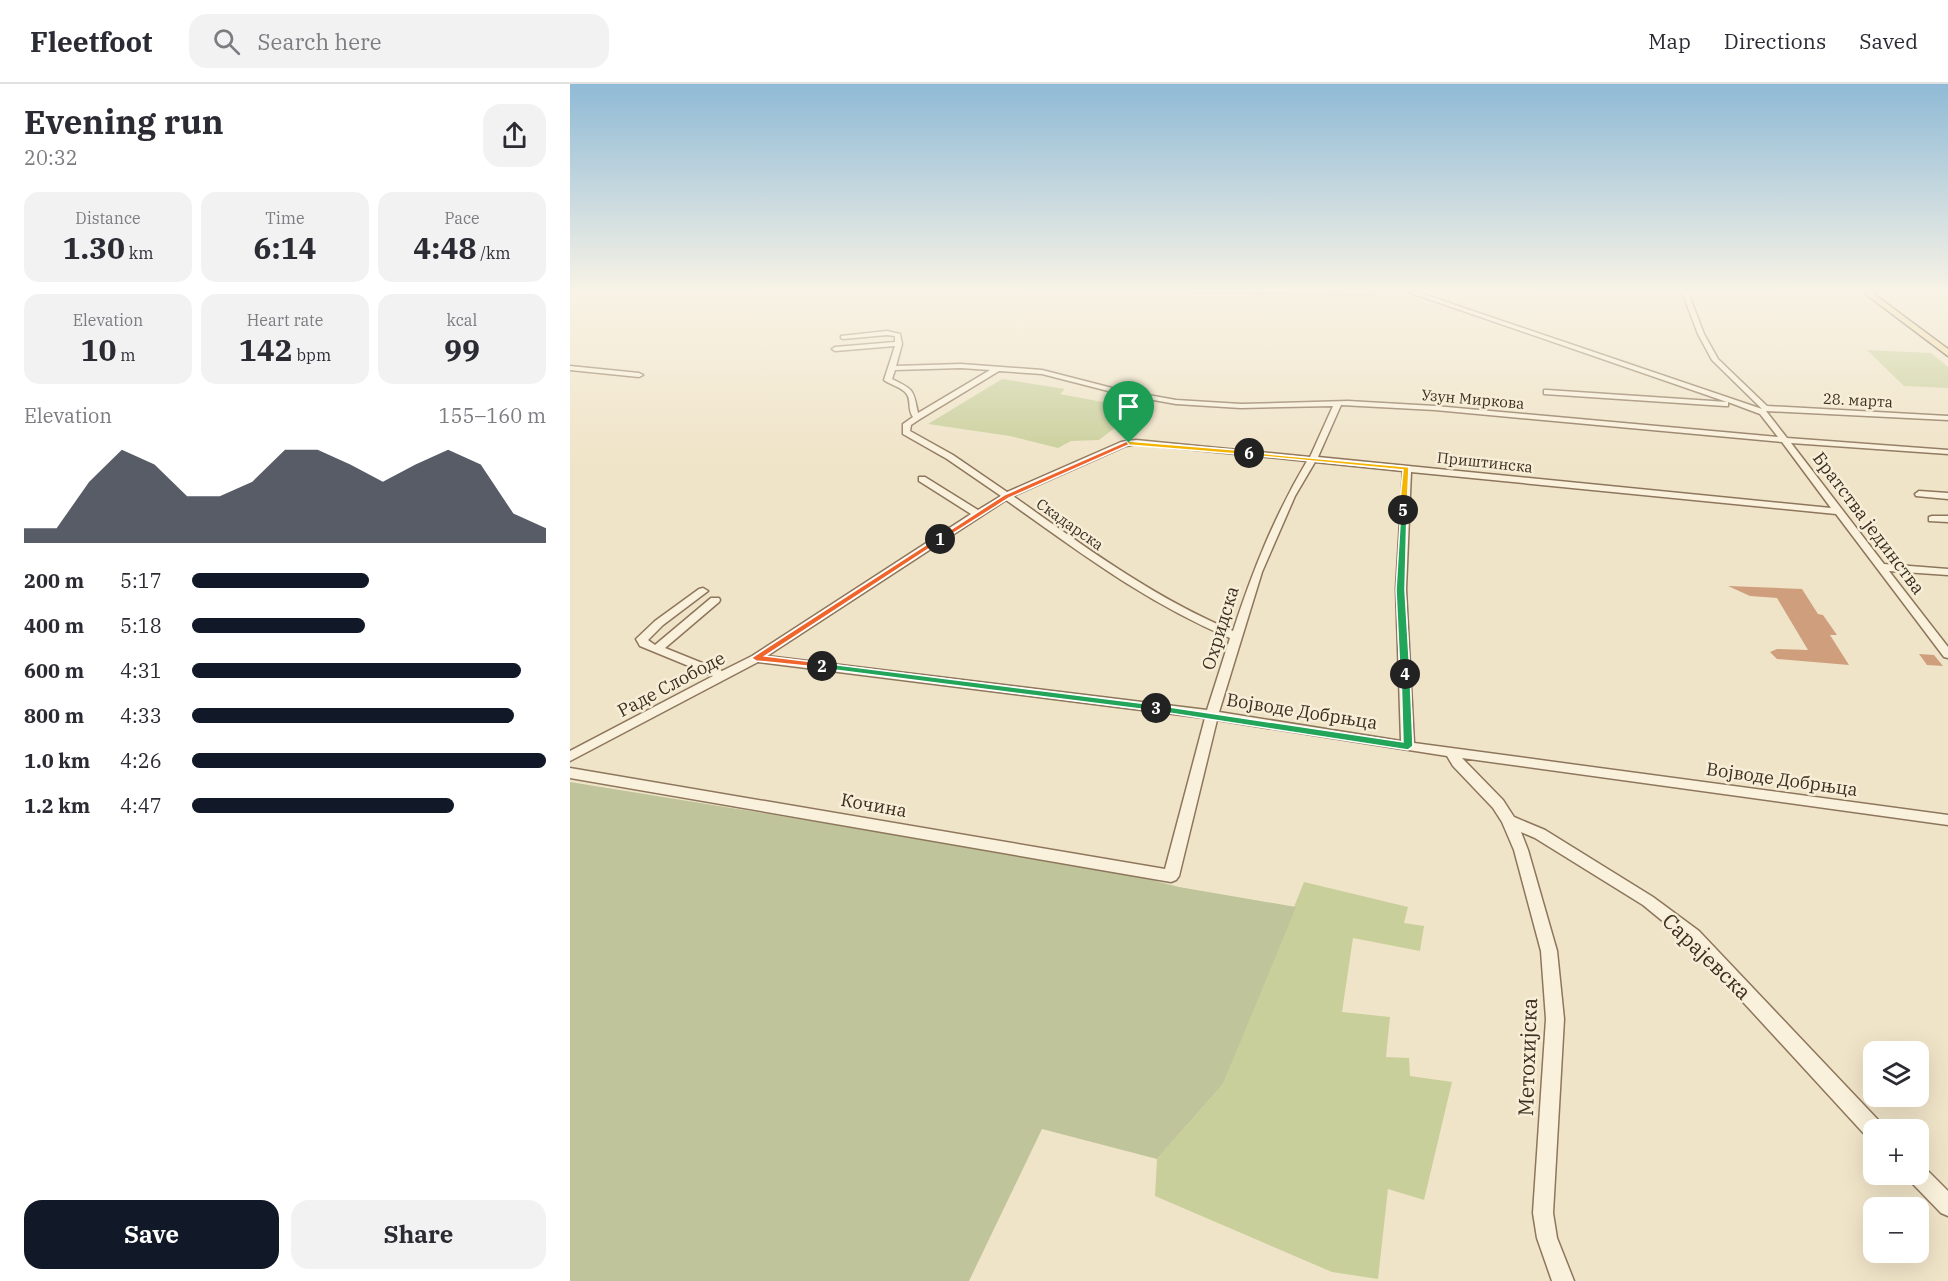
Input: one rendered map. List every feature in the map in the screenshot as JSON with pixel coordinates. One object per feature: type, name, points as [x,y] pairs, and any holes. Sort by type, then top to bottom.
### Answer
[{"type":"street","points":[[835,349],[844,348]]},
{"type":"street","points":[[898,348],[888,380],[911,393],[914,400],[913,412],[918,417],[997,369]]},
{"type":"street","points":[[1576,348],[1765,410]]},
{"type":"street","name":"Братства јединства","points":[[1708,348],[1715,360],[1765,410],[1838,512],[1948,655]]},
{"type":"street","name":"Узун Миркова","points":[[894,363],[1042,372],[1120,392],[1176,402],[1241,405],[1338,403],[1435,408],[1786,440],[1948,452]]},
{"type":"street","points":[[570,368],[639,375]]},
{"type":"street","points":[[1547,392],[1742,404]]},
{"type":"street","name":"Охридска","points":[[1171,876],[1212,715],[1257,572],[1291,496],[1313,459],[1338,403]]},
{"type":"street","name":"28. марта","points":[[1765,410],[1948,418]]},
{"type":"street","name":"Скадарска","points":[[918,417],[905,427],[906,432],[950,457],[1138,589],[1237,637]]},
{"type":"street","name":"Приштинска","points":[[1129,443],[1407,468],[1838,512]]},
{"type":"street","name":"Раде Слободе","points":[[570,757],[756,658],[1006,496],[1129,443]]},
{"type":"street","points":[[1407,468],[1401,590],[1408,746]]},
{"type":"street","points":[[922,479],[976,514]]},
{"type":"street","points":[[1919,494],[1948,496]]},
{"type":"street","points":[[1932,519],[1948,519]]},
{"type":"street","points":[[1880,567],[1948,572]]},
{"type":"street","points":[[703,591],[659,622],[642,639],[644,645],[721,675]]},
{"type":"street","points":[[657,649],[715,600]]},
{"type":"street","name":"Војводе Добрњца","points":[[756,658],[1212,715],[1408,746],[1948,820]]},
{"type":"street","name":"Метохијска","points":[[1451,751],[1458,763],[1498,804],[1509,821],[1521,850],[1550,951],[1555,1019],[1543,1213],[1547,1238],[1563,1281]]},
{"type":"street","name":"Кочина","points":[[570,773],[1171,876]]},
{"type":"street","name":"Сарајевска","points":[[1509,821],[1540,834],[1648,901],[1693,936],[1865,1119]]},
{"type":"street","points":[[1928,1185],[1948,1206]]},
{"type":"green space","points":[[1867,350],[1931,353],[1948,367],[1948,388],[1904,386]]},
{"type":"green space","points":[[1002,379],[1065,389],[1060,394],[1129,407],[1108,421],[1120,424],[1099,440],[1071,441],[1058,448],[1010,436],[928,424]]},
{"type":"green space","points":[[570,782],[1108,869],[1179,887],[1296,907],[1223,1084],[1157,1159],[1042,1129],[969,1281],[570,1281]]},
{"type":"green space","points":[[1304,882],[1408,907],[1404,923],[1424,926],[1420,951],[1353,938],[1342,1012],[1390,1017],[1386,1057],[1409,1058],[1410,1076],[1452,1082],[1424,1200],[1388,1189],[1378,1279],[1332,1272],[1155,1196],[1157,1159],[1223,1084]]},
{"type":"building","points":[[1728,586],[1802,589],[1818,614],[1823,615],[1837,635],[1830,635],[1849,665],[1777,659],[1770,652],[1777,649],[1808,650],[1777,598],[1750,596]]},
{"type":"building","points":[[1919,654],[1934,655],[1943,666],[1927,665]]},
{"type":"route","points":[[1129,443],[1407,468],[1403,510],[1401,590],[1408,746],[1212,715],[756,658],[1006,496],[1129,443]]}]
